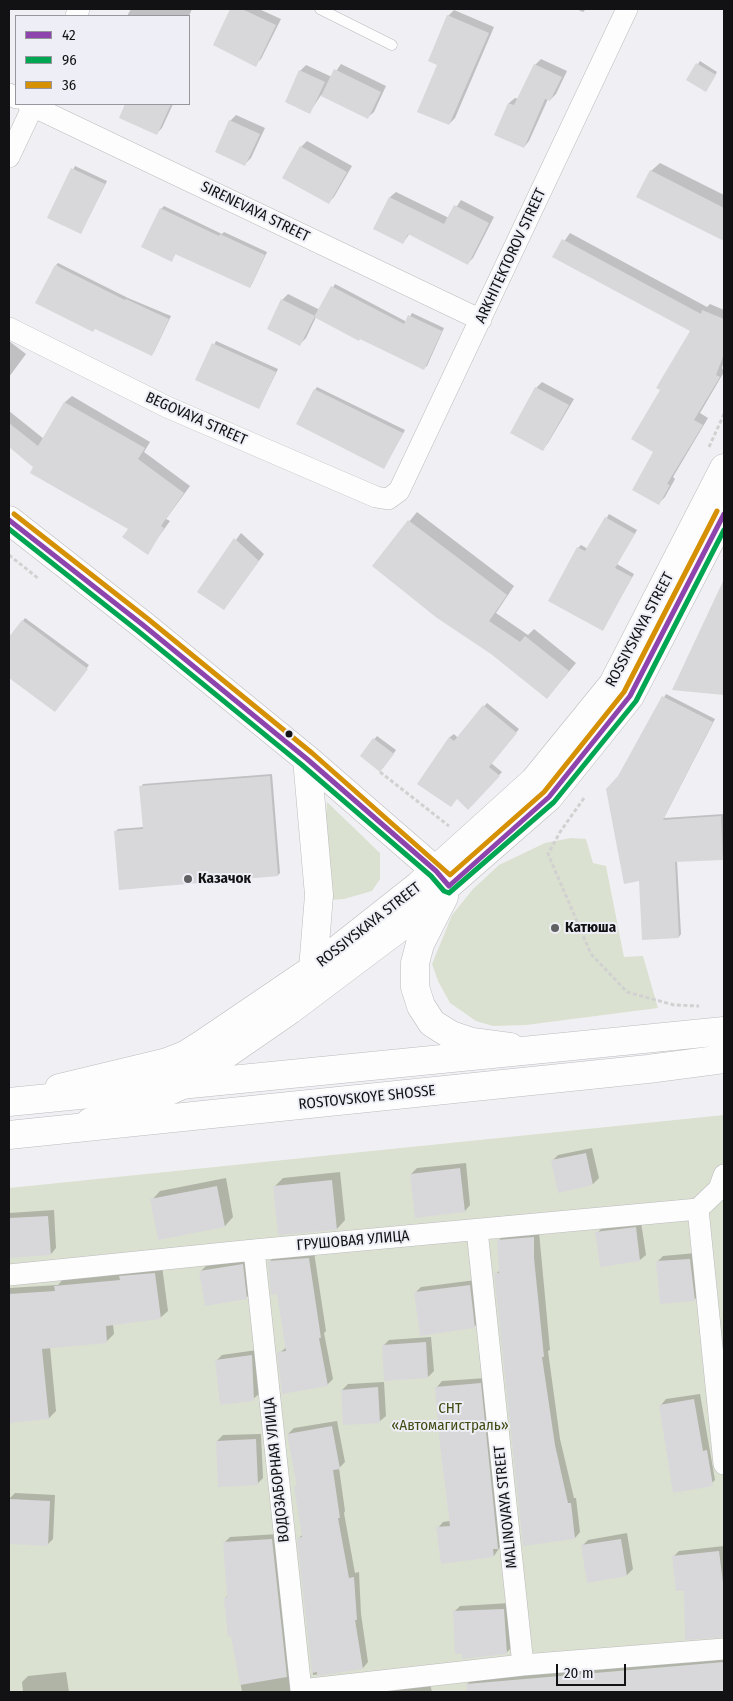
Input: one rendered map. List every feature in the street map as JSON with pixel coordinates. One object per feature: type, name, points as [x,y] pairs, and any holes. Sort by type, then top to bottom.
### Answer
[{"type":"main road","name":"ROSSIYSKAYA STREET","points":[[180,1086],[290,1010],[400,928],[534,781],[613,684],[724,468]]},
{"type":"main road","name":"ROSSIYSKAYA STREET","points":[[9,1100],[121,1074],[167,1062],[185,1055],[443,879],[548,797],[630,696],[724,514]]},
{"type":"main road","points":[[9,520],[143,625],[307,758],[443,879],[415,963],[415,987],[421,1006],[432,1023],[451,1035],[472,1042],[538,1051]]},
{"type":"main road","points":[[307,758],[319,895],[313,969]]},
{"type":"main road","name":"ROSTOVSKOYE SHOSSE","points":[[9,1100],[180,1086],[724,1031]]},
{"type":"main road","name":"ROSTOVSKOYE SHOSSE","points":[[9,1135],[724,1059]]},
{"type":"main road","points":[[68,1129],[136,1106],[180,1086]]},
{"type":"street","name":"ARKHITEKTOROV STREET","points":[[388,498],[399,491],[627,9]]},
{"type":"street","points":[[9,157],[27,105]]},
{"type":"street","name":"SIRENEVAYA STREET","points":[[32,105],[481,320]]},
{"type":"street","name":"BEGOVAYA STREET","points":[[9,328],[167,407],[376,497],[388,498]]},
{"type":"street","points":[[724,1174],[719,1190],[698,1209],[724,1464]]},
{"type":"street","name":"ГРУШОВАЯ УЛИЦА","points":[[9,1275],[254,1250],[698,1209]]},
{"type":"street","name":"MALINOVAYA STREET","points":[[478,1230],[523,1665]]},
{"type":"street","name":"ВОДОЗАБОРНАЯ УЛИЦА","points":[[254,1250],[301,1690],[523,1665]]},
{"type":"street","points":[[523,1665],[724,1649]]},
{"type":"lane","points":[[320,9],[392,45]]},
{"type":"path","points":[[380,772],[456,832]]},
{"type":"path","points":[[589,790],[560,832],[548,854],[591,954],[627,992],[674,1005],[702,1006]]},
{"type":"green space","points":[[327,802],[380,853],[380,879],[372,891],[344,899],[331,900],[324,837]]},
{"type":"green space","points":[[571,838],[586,839],[593,863],[606,866],[624,957],[643,956],[658,1008],[526,1025],[493,1026],[476,1021],[450,1003],[438,981],[432,964],[452,915],[473,889],[499,865],[545,843]]},
{"type":"green space","name":"СНТ «Автомагистраль»","points":[[724,1115],[724,1692],[9,1692],[9,1188]]},
{"type":"building","points":[[230,9],[242,9],[276,25],[256,67],[213,45]]},
{"type":"building","points":[[447,15],[489,33],[449,125],[417,112],[437,65],[428,61]]},
{"type":"building","points":[[696,63],[716,75],[706,92],[686,80]]},
{"type":"building","points":[[534,64],[562,77],[550,101],[545,99],[524,148],[494,135],[508,103],[514,105]]},
{"type":"building","points":[[334,69],[381,92],[368,119],[321,96]]},
{"type":"building","points":[[299,70],[325,82],[310,114],[285,102]]},
{"type":"building","points":[[125,105],[171,105],[157,135],[119,118]]},
{"type":"building","points":[[229,120],[260,134],[245,166],[215,152]]},
{"type":"building","points":[[300,146],[347,172],[329,204],[282,178]]},
{"type":"building","points":[[71,168],[105,184],[81,234],[47,218]]},
{"type":"building","points":[[650,170],[724,208],[724,241],[636,197]]},
{"type":"building","points":[[389,197],[444,224],[454,205],[489,223],[468,265],[408,234],[403,244],[373,229]]},
{"type":"building","points":[[160,208],[265,255],[250,288],[175,254],[172,262],[141,247]]},
{"type":"building","points":[[562,239],[701,314],[702,310],[724,319],[724,354],[716,375],[720,377],[694,420],[703,425],[667,484],[670,485],[659,505],[632,490],[653,452],[631,439],[660,390],[656,388],[690,331],[552,257]]},
{"type":"building","points":[[55,265],[125,300],[169,319],[152,356],[95,329],[93,332],[35,303]]},
{"type":"building","points":[[331,286],[404,324],[408,315],[442,331],[424,370],[360,339],[359,341],[314,317]]},
{"type":"building","points":[[281,299],[315,316],[300,346],[267,329]]},
{"type":"building","points":[[212,343],[276,372],[259,409],[195,380]]},
{"type":"building","points":[[535,387],[569,405],[543,451],[510,433]]},
{"type":"building","points":[[314,389],[403,433],[384,469],[296,424]]},
{"type":"building","points":[[64,402],[145,448],[138,459],[184,493],[161,526],[164,528],[148,555],[122,537],[128,529],[30,473],[33,467],[9,447],[9,423],[38,446]]},
{"type":"building","points":[[605,517],[635,534],[615,568],[632,577],[603,631],[548,601],[577,547],[585,551]]},
{"type":"building","points":[[408,520],[507,595],[489,621],[520,642],[525,636],[569,671],[547,699],[491,654],[437,618],[372,566]]},
{"type":"building","points":[[234,538],[259,561],[224,610],[197,592]]},
{"type":"building","points":[[724,579],[724,695],[672,690]]},
{"type":"building","points":[[22,620],[88,669],[55,712],[9,678],[9,637]]},
{"type":"building","points":[[662,696],[713,722],[663,820],[721,816],[723,860],[675,862],[679,938],[642,940],[639,881],[624,884],[606,789],[618,776]]},
{"type":"building","points":[[483,705],[517,733],[489,767],[500,776],[468,810],[457,799],[451,807],[417,784],[449,737],[454,741]]},
{"type":"building","points":[[373,738],[394,754],[380,772],[360,756]]},
{"type":"building","points":[[270,776],[278,876],[119,890],[114,831],[143,829],[139,786]]},
{"type":"building","points":[[586,1153],[593,1185],[558,1193],[551,1160]]},
{"type":"building","points":[[460,1168],[465,1212],[415,1218],[410,1174]]},
{"type":"building","points":[[332,1180],[337,1230],[278,1235],[273,1186]]},
{"type":"building","points":[[217,1186],[225,1227],[158,1240],[150,1199]]},
{"type":"building","points":[[48,1216],[51,1255],[9,1258],[9,1218]]},
{"type":"building","points":[[636,1227],[640,1261],[600,1267],[595,1232]]},
{"type":"building","points":[[534,1237],[534,1258],[544,1357],[542,1357],[555,1445],[568,1503],[571,1503],[575,1539],[523,1546],[494,1273],[499,1273],[497,1240]]},
{"type":"building","points":[[309,1258],[321,1338],[319,1338],[328,1386],[282,1394],[277,1352],[286,1351],[277,1294],[271,1295],[268,1261]]},
{"type":"building","points":[[690,1259],[695,1301],[660,1304],[656,1261]]},
{"type":"building","points":[[243,1264],[247,1299],[205,1306],[199,1271]]},
{"type":"building","points":[[155,1273],[161,1319],[106,1326],[107,1343],[42,1349],[49,1419],[9,1423],[9,1294],[55,1291],[54,1286],[120,1280],[119,1276]]},
{"type":"building","points":[[470,1285],[475,1328],[420,1336],[414,1292]]},
{"type":"building","points":[[426,1342],[428,1378],[384,1381],[382,1345]]},
{"type":"building","points":[[252,1355],[254,1401],[220,1405],[215,1360]]},
{"type":"building","points":[[481,1383],[498,1549],[493,1549],[494,1557],[441,1564],[436,1527],[450,1526],[435,1387]]},
{"type":"building","points":[[378,1387],[380,1423],[343,1425],[341,1390]]},
{"type":"building","points":[[694,1399],[703,1451],[707,1450],[713,1486],[673,1493],[659,1405]]},
{"type":"building","points":[[332,1426],[340,1469],[333,1470],[340,1518],[338,1518],[349,1578],[354,1577],[357,1620],[355,1620],[363,1669],[317,1676],[317,1672],[312,1673],[297,1538],[302,1537],[294,1487],[297,1486],[287,1434]]},
{"type":"building","points":[[256,1439],[258,1485],[218,1487],[216,1441]]},
{"type":"building","points":[[9,1499],[50,1501],[48,1546],[9,1544]]},
{"type":"building","points":[[272,1539],[287,1677],[240,1685],[231,1636],[228,1637],[224,1598],[227,1597],[223,1542]]},
{"type":"building","points":[[621,1539],[627,1576],[587,1583],[581,1545]]},
{"type":"building","points":[[719,1551],[723,1583],[724,1637],[685,1640],[684,1591],[676,1591],[672,1556]]},
{"type":"building","points":[[504,1609],[507,1654],[462,1659],[462,1654],[455,1654],[453,1611]]},
{"type":"building","points":[[724,1662],[724,1692],[467,1692],[466,1684]]},
{"type":"transit line","name":"36","points":[[14,514],[148,619],[312,753],[450,875],[544,792],[624,692],[717,511]]},
{"type":"transit line","name":"42","points":[[9,520],[143,625],[307,759],[436,871],[449,886],[549,797],[630,696],[724,514]]},
{"type":"transit line","name":"96","points":[[9,529],[302,765],[431,876],[444,891],[449,893],[554,802],[636,701],[724,530]]},
{"type":"place","name":"Казачок","points":[[188,879]]},
{"type":"place","name":"Катюша","points":[[555,928]]}]
